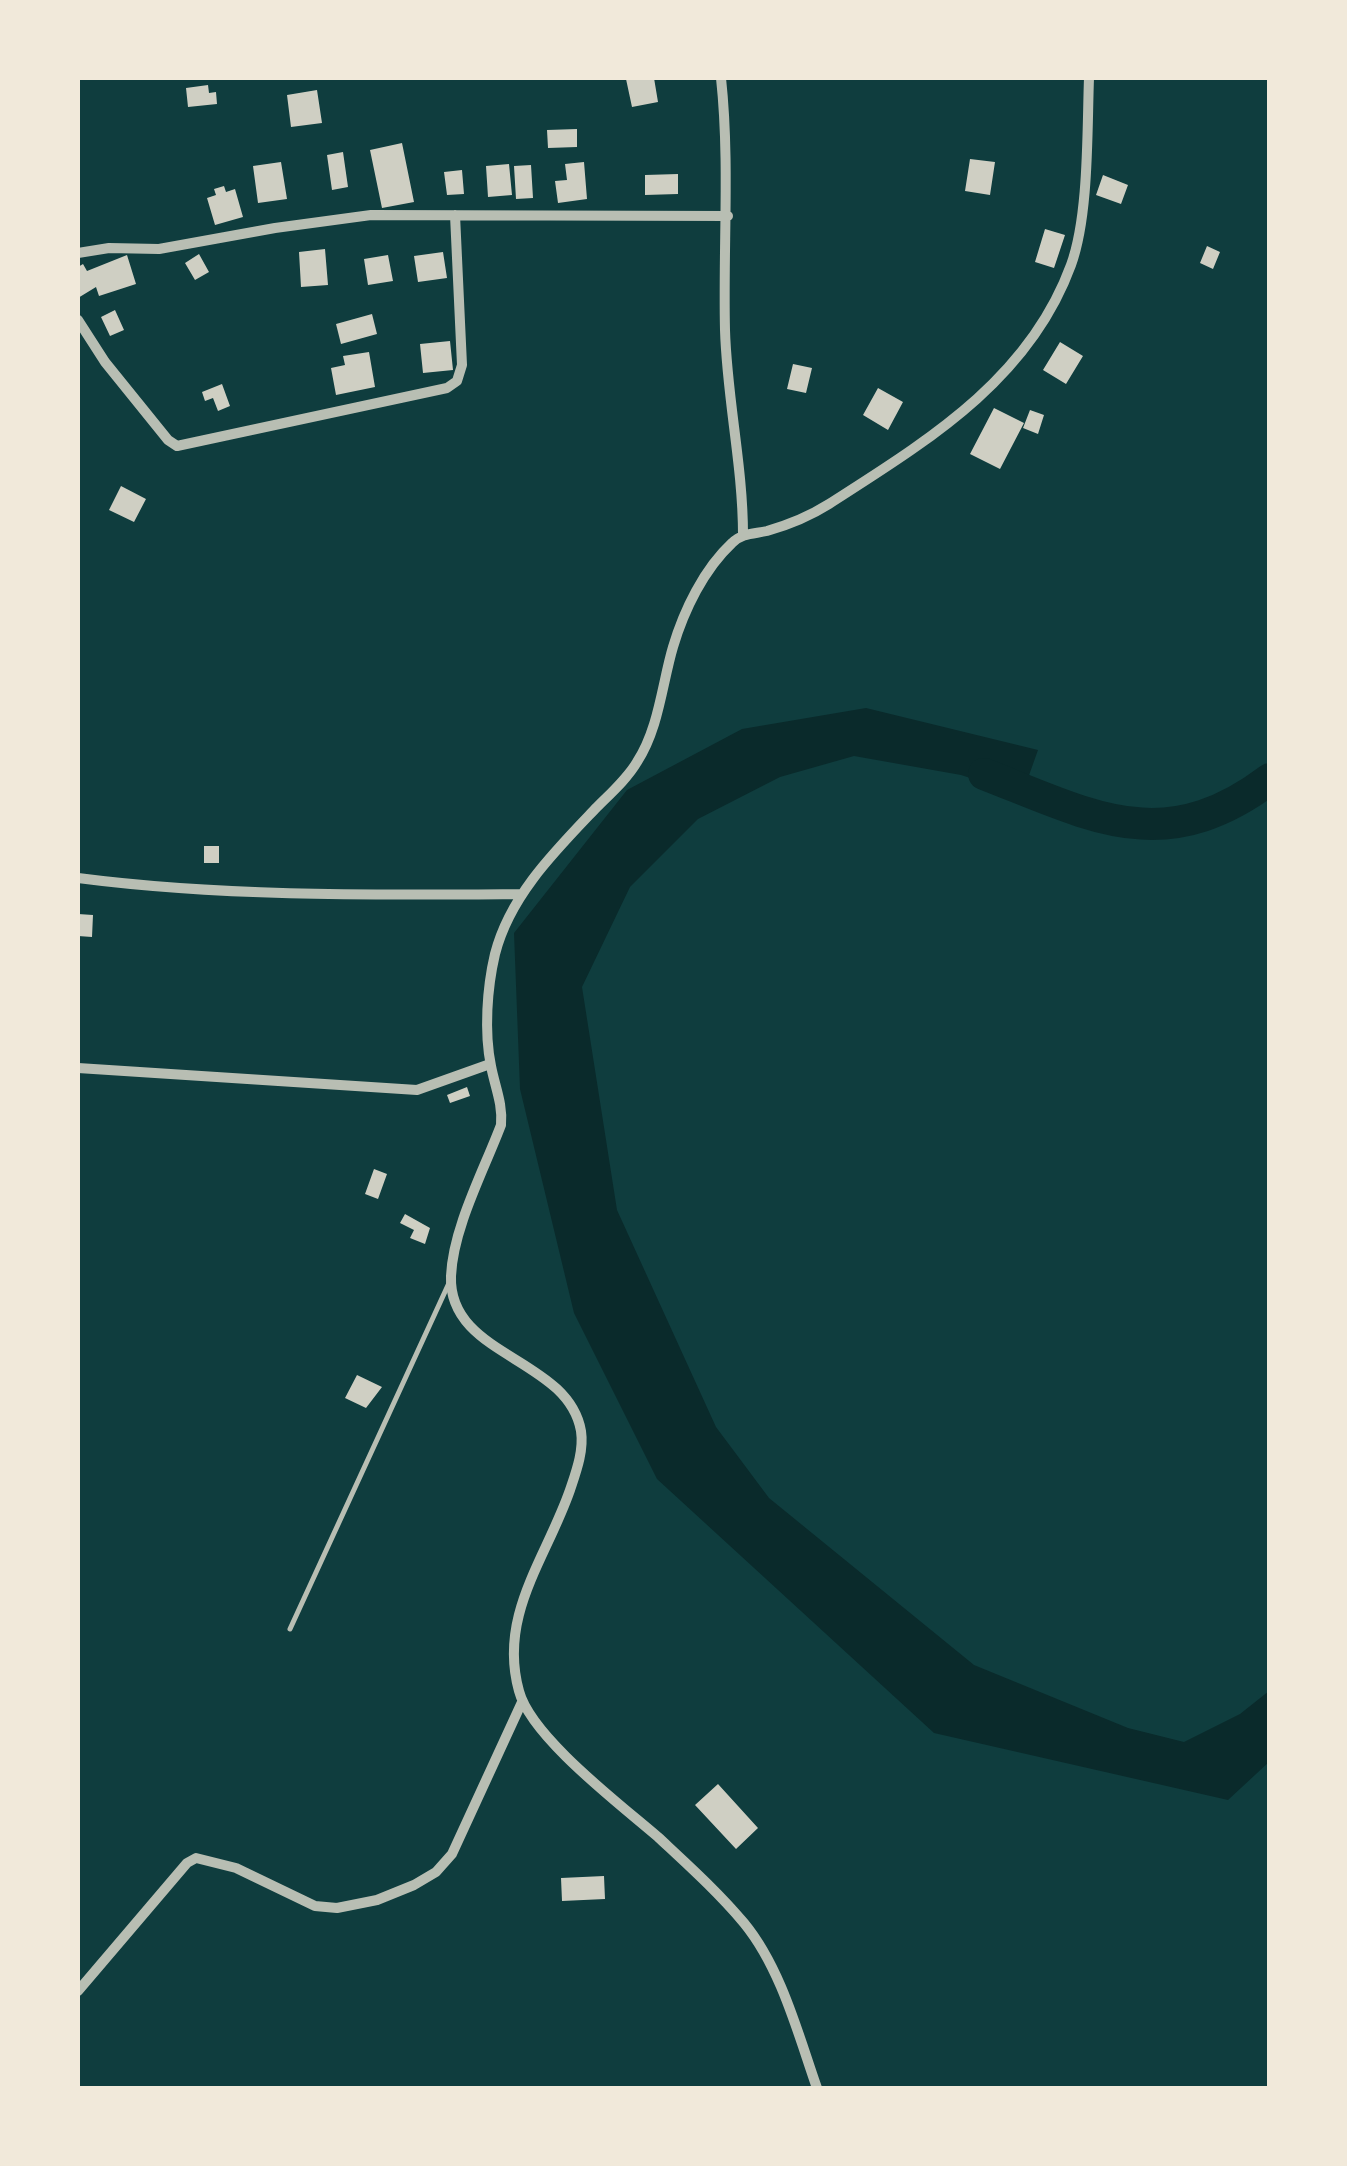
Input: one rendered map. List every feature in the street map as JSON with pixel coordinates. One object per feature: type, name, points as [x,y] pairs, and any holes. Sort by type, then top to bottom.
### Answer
[{"type":"street","points":[[721,78],[728,216],[726,343],[743,535]]},
{"type":"street","points":[[817,2088],[773,1971],[748,1928],[719,1894],[564,1755],[522,1702],[513,1654],[515,1618],[579,1466],[581,1432],[571,1406],[550,1382],[482,1338],[466,1321],[450,1280],[456,1242],[501,1126],[500,1098],[490,1064],[488,1022],[494,958],[509,913],[637,763],[684,616],[721,554],[743,535],[818,511],[918,447],[975,404],[1018,360],[1046,317],[1072,264],[1081,214],[1089,78]]},
{"type":"street","points":[[78,254],[109,248],[159,248],[371,215],[728,216]]},
{"type":"street","points":[[78,320],[104,362],[177,446],[447,388],[458,381],[462,365],[455,216]]},
{"type":"street","points":[[78,878],[242,890],[522,894]]},
{"type":"street","points":[[78,1068],[417,1090],[490,1064]]},
{"type":"street","points":[[78,1990],[196,1858],[236,1868],[315,1906],[337,1908],[377,1900],[436,1872],[452,1854],[470,1820],[522,1702]]},
{"type":"lane","points":[[290,1629],[450,1280]]},
{"type":"water","points":[[866,708],[1038,750],[1022,795],[961,775],[854,756],[780,777],[698,819],[630,887],[582,987],[617,1210],[716,1427],[769,1498],[974,1665],[1128,1728],[1184,1742],[1240,1714],[1269,1691],[1269,1762],[1228,1800],[934,1733],[657,1479],[574,1313],[520,1089],[514,933],[627,790],[742,729]]},
{"type":"building","points":[[654,78],[658,102],[632,107],[626,79]]},
{"type":"building","points":[[208,85],[209,93],[216,92],[217,104],[188,107],[186,88]]},
{"type":"building","points":[[317,90],[322,123],[291,127],[287,95]]},
{"type":"building","points":[[577,129],[577,147],[548,148],[547,130]]},
{"type":"building","points":[[402,143],[414,202],[382,208],[370,150]]},
{"type":"building","points":[[343,152],[348,187],[332,190],[327,155]]},
{"type":"building","points":[[970,159],[995,162],[990,195],[965,191]]},
{"type":"building","points":[[281,162],[287,199],[258,203],[253,166]]},
{"type":"building","points":[[584,162],[587,199],[558,203],[555,181],[567,180],[565,164]]},
{"type":"building","points":[[509,164],[512,195],[488,197],[486,166]]},
{"type":"building","points":[[531,165],[533,198],[516,199],[514,166]]},
{"type":"building","points":[[462,170],[464,194],[447,195],[444,172]]},
{"type":"building","points":[[678,174],[678,194],[645,195],[645,175]]},
{"type":"building","points":[[1103,175],[1128,185],[1121,204],[1096,195]]},
{"type":"building","points":[[224,186],[226,192],[235,189],[243,217],[215,225],[207,198],[216,195],[214,189]]},
{"type":"building","points":[[1045,229],[1065,235],[1054,268],[1035,262]]},
{"type":"building","points":[[1207,246],[1220,252],[1213,269],[1200,263]]},
{"type":"building","points":[[325,249],[328,285],[301,287],[299,252]]},
{"type":"building","points":[[443,252],[447,278],[418,282],[414,256]]},
{"type":"building","points":[[199,254],[209,272],[195,280],[185,263]]},
{"type":"building","points":[[127,255],[136,284],[99,296],[96,287],[78,298],[78,267],[83,264],[87,271]]},
{"type":"building","points":[[388,255],[393,281],[368,285],[364,259]]},
{"type":"building","points":[[115,310],[124,330],[110,336],[101,317]]},
{"type":"building","points":[[372,314],[377,334],[341,344],[336,324]]},
{"type":"building","points":[[450,341],[453,370],[423,373],[420,344]]},
{"type":"building","points":[[1060,342],[1083,356],[1066,384],[1043,370]]},
{"type":"building","points":[[369,352],[375,387],[336,395],[331,368],[345,365],[343,356]]},
{"type":"building","points":[[793,364],[812,368],[806,393],[787,389]]},
{"type":"building","points":[[222,384],[230,406],[218,411],[213,398],[205,401],[202,392]]},
{"type":"building","points":[[878,388],[903,402],[888,430],[863,415]]},
{"type":"building","points":[[994,408],[1024,423],[1000,469],[970,454]]},
{"type":"building","points":[[1030,410],[1044,415],[1038,434],[1023,428]]},
{"type":"building","points":[[121,486],[146,499],[134,522],[109,510]]},
{"type":"building","points":[[204,846],[219,846],[219,863],[204,863]]},
{"type":"building","points":[[78,914],[93,915],[92,937],[78,936]]},
{"type":"building","points":[[467,1087],[470,1096],[450,1103],[447,1095]]},
{"type":"building","points":[[374,1169],[387,1174],[378,1199],[365,1194]]},
{"type":"building","points":[[405,1214],[430,1228],[425,1244],[410,1238],[414,1230],[400,1223]]},
{"type":"building","points":[[357,1375],[382,1387],[366,1408],[345,1398]]},
{"type":"building","points":[[718,1784],[758,1828],[736,1849],[695,1805]]},
{"type":"building","points":[[604,1876],[605,1899],[562,1901],[561,1878]]},
{"type":"waterway","points":[[984,774],[1094,815],[1161,824],[1196,818],[1232,803],[1270,779]]}]
